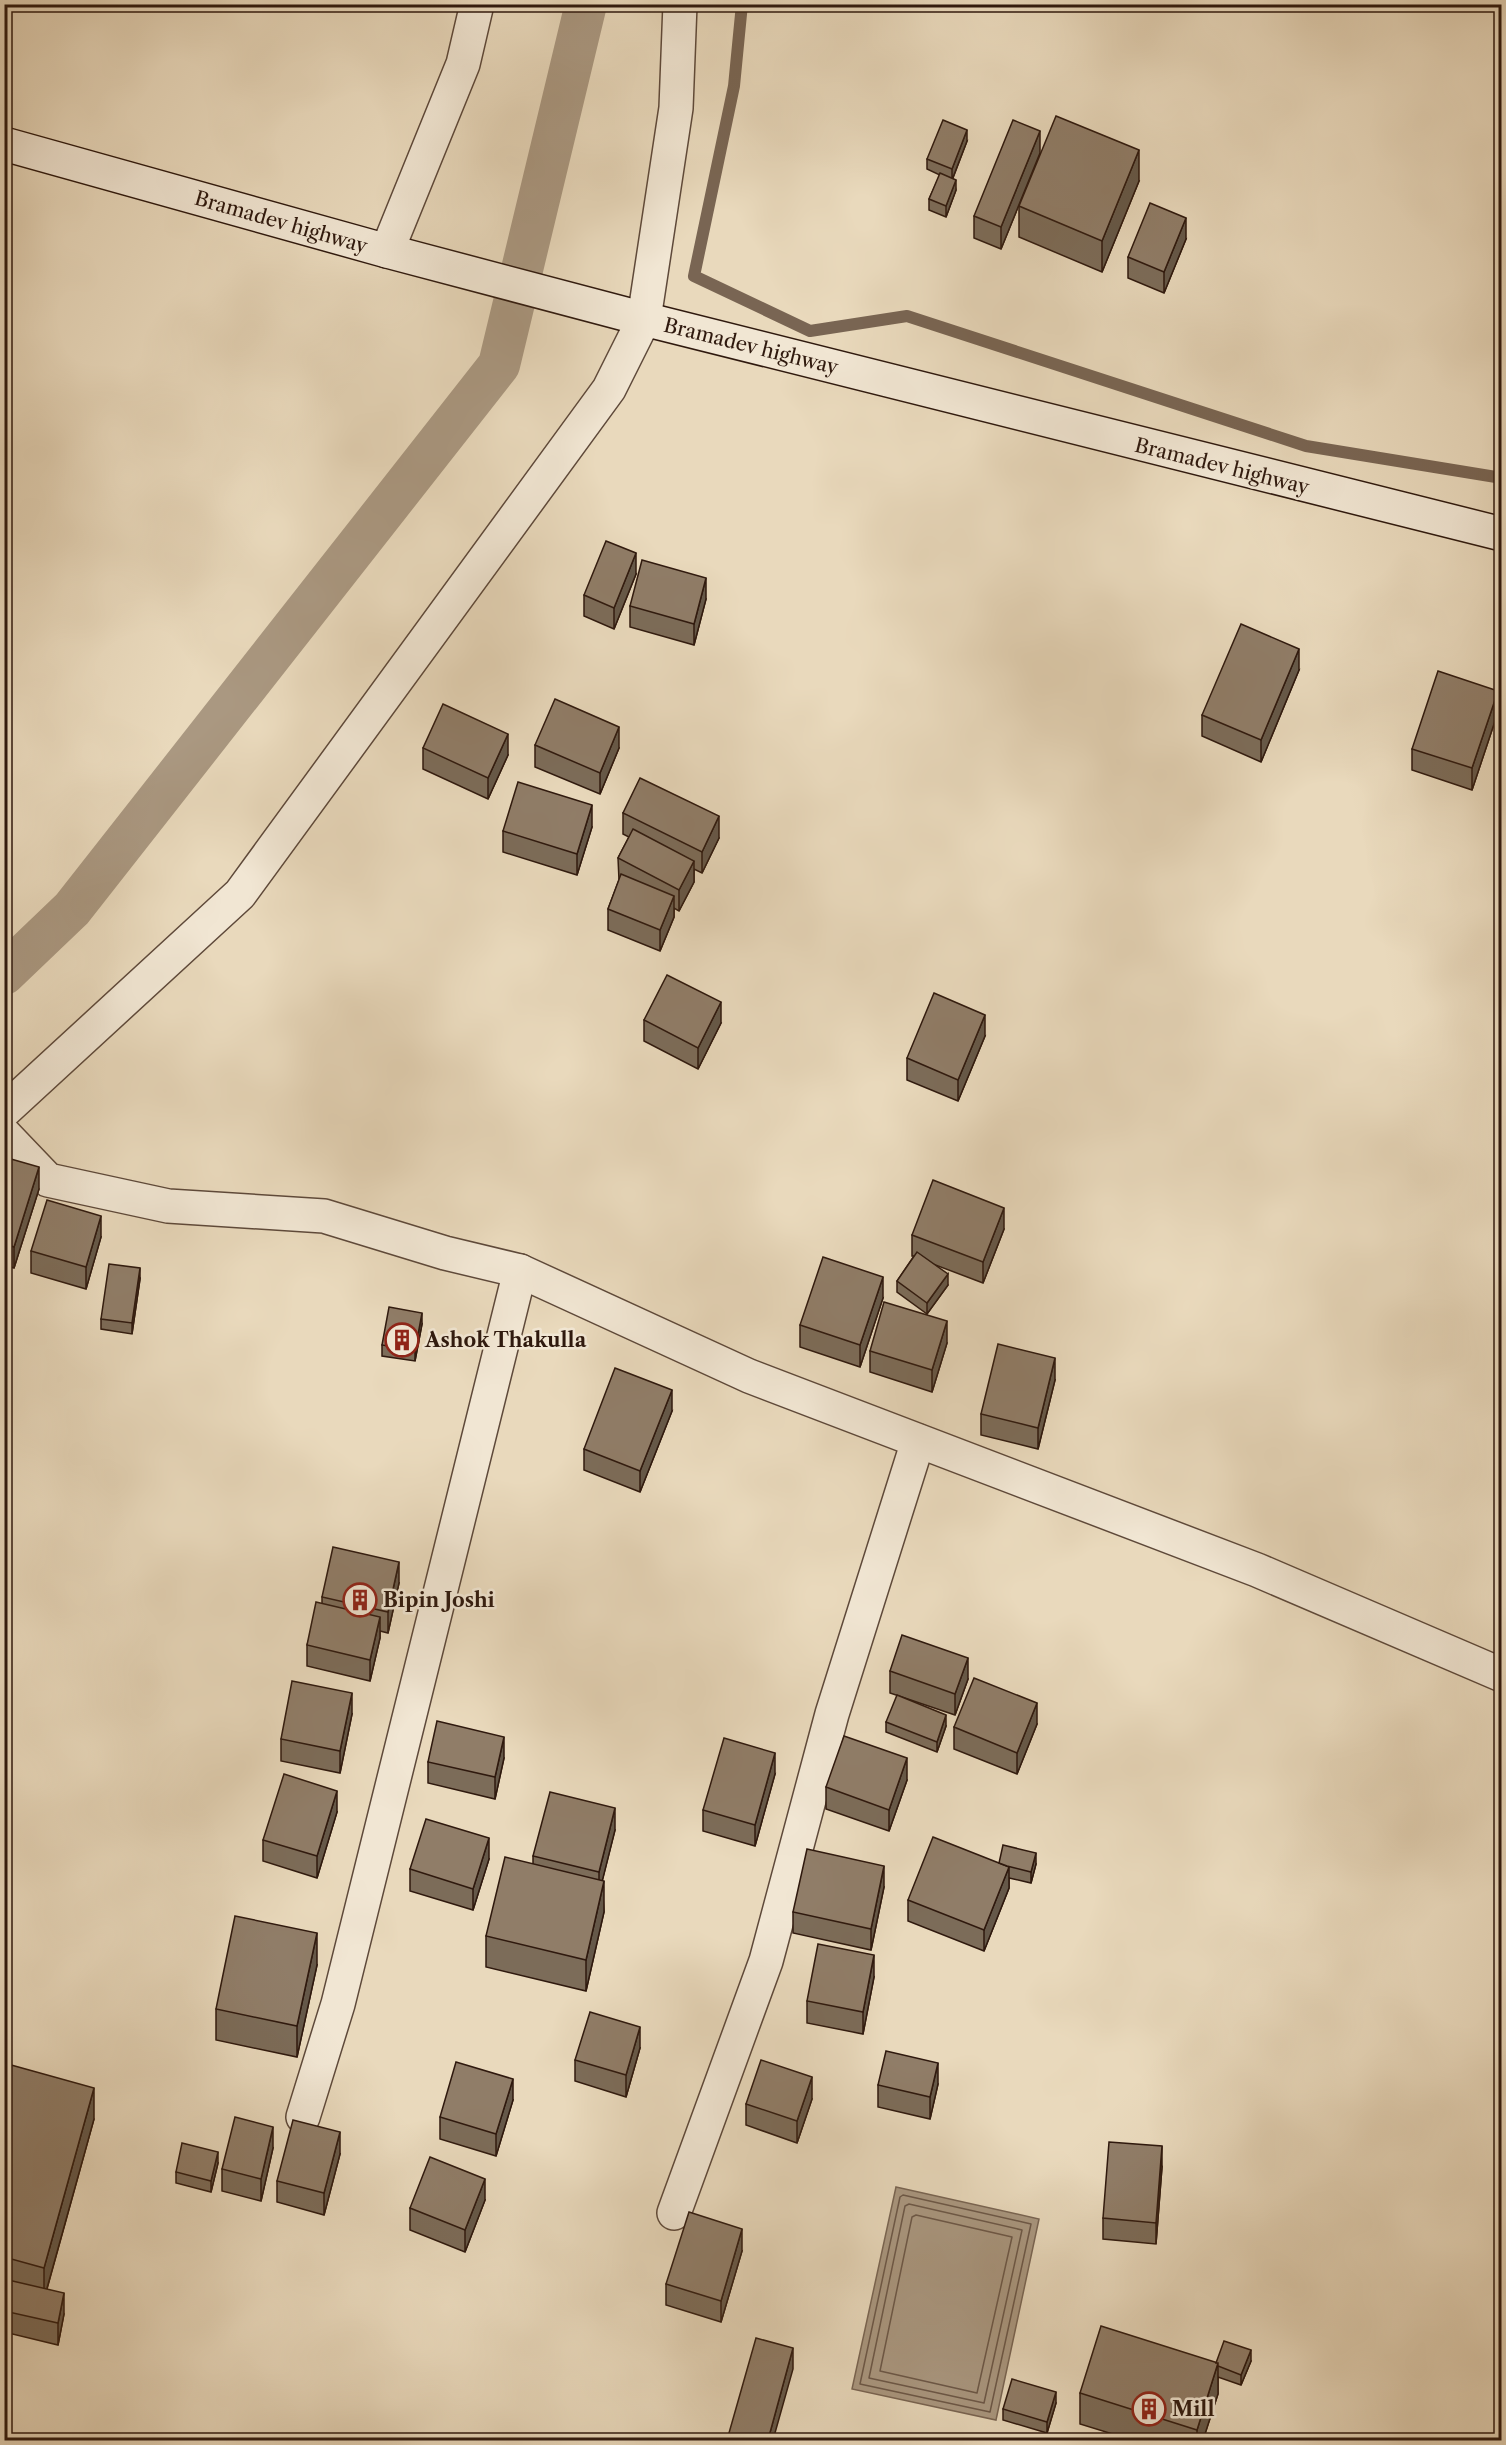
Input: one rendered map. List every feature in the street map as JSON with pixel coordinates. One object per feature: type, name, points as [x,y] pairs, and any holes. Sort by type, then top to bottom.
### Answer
[{"type":"street","points":[[398,254],[463,64],[477,4]]},
{"type":"street","points":[[4,1111],[240,894],[609,389],[636,317],[676,108],[680,4]]},
{"type":"street","name":"Bramadev highway","points":[[4,144],[398,254],[636,317],[1406,513],[1502,534]]},
{"type":"street","points":[[4,1134],[48,1180],[168,1206],[324,1216],[445,1253],[520,1271],[749,1376],[1257,1570],[1502,1675]]},
{"type":"street","points":[[303,2117],[338,2004],[520,1271]]},
{"type":"street","points":[[674,2213],[766,1961],[832,1714],[918,1441]]},
{"type":"water","points":[[896,2187],[1039,2219],[996,2420],[852,2389]]},
{"type":"building","points":[[1056,116],[1139,150],[1102,241],[1019,206]]},
{"type":"building","points":[[943,120],[967,130],[952,169],[927,159]]},
{"type":"building","points":[[1013,120],[1040,131],[1001,227],[974,216]]},
{"type":"building","points":[[940,173],[956,180],[946,206],[929,199]]},
{"type":"building","points":[[1150,203],[1186,218],[1164,272],[1128,257]]},
{"type":"building","points":[[606,541],[636,553],[614,608],[584,595]]},
{"type":"building","points":[[642,560],[706,578],[694,624],[630,606]]},
{"type":"building","points":[[1241,624],[1299,649],[1261,740],[1202,715]]},
{"type":"building","points":[[1438,671],[1498,691],[1472,768],[1412,749]]},
{"type":"building","points":[[555,699],[619,727],[600,773],[535,745]]},
{"type":"building","points":[[443,704],[508,734],[488,778],[423,748]]},
{"type":"building","points":[[640,778],[719,816],[702,852],[623,813]]},
{"type":"building","points":[[518,782],[592,805],[577,854],[503,831]]},
{"type":"building","points":[[633,829],[694,861],[679,890],[618,858]]},
{"type":"building","points":[[621,874],[674,896],[660,930],[608,909]]},
{"type":"building","points":[[667,975],[721,1002],[698,1048],[644,1020]]},
{"type":"building","points":[[934,993],[985,1015],[958,1080],[907,1058]]},
{"type":"building","points":[[4,1157],[39,1167],[14,1247],[4,1244]]},
{"type":"building","points":[[933,1180],[1004,1208],[983,1262],[912,1235]]},
{"type":"building","points":[[47,1200],[101,1216],[86,1267],[31,1251]]},
{"type":"building","points":[[917,1252],[948,1274],[927,1303],[897,1281]]},
{"type":"building","points":[[823,1257],[883,1277],[860,1345],[800,1325]]},
{"type":"building","points":[[109,1264],[140,1268],[132,1323],[101,1319]]},
{"type":"building","points":[[884,1302],[947,1321],[932,1370],[870,1351]]},
{"type":"building","name":"Ashok Thakulla","points":[[389,1307],[422,1313],[415,1351],[382,1345]]},
{"type":"building","points":[[998,1344],[1055,1358],[1038,1428],[981,1414]]},
{"type":"building","points":[[615,1368],[672,1390],[640,1471],[584,1449]]},
{"type":"building","points":[[333,1547],[399,1562],[388,1612],[322,1597]]},
{"type":"building","points":[[316,1602],[380,1617],[370,1660],[307,1645]]},
{"type":"building","points":[[902,1635],[968,1658],[955,1694],[890,1671]]},
{"type":"building","points":[[974,1678],[1037,1703],[1017,1753],[954,1727]]},
{"type":"building","points":[[292,1681],[352,1693],[340,1751],[281,1739]]},
{"type":"building","points":[[897,1695],[946,1715],[937,1742],[886,1722]]},
{"type":"building","points":[[437,1721],[504,1737],[495,1777],[428,1762]]},
{"type":"building","points":[[844,1736],[907,1758],[889,1810],[826,1787]]},
{"type":"building","points":[[724,1738],[775,1753],[755,1825],[703,1810]]},
{"type":"building","points":[[284,1774],[337,1791],[317,1856],[263,1840]]},
{"type":"building","points":[[550,1792],[615,1808],[599,1872],[533,1856]]},
{"type":"building","points":[[426,1819],[489,1838],[473,1889],[410,1869]]},
{"type":"building","points":[[933,1837],[1009,1867],[984,1930],[908,1900]]},
{"type":"building","points":[[1003,1845],[1036,1853],[1031,1872],[999,1863]]},
{"type":"building","points":[[807,1849],[884,1866],[871,1929],[793,1912]]},
{"type":"building","points":[[505,1857],[604,1881],[586,1960],[486,1936]]},
{"type":"building","points":[[235,1916],[317,1933],[297,2026],[216,2009]]},
{"type":"building","points":[[818,1944],[874,1955],[863,2012],[807,2001]]},
{"type":"building","points":[[590,2012],[640,2027],[626,2075],[575,2060]]},
{"type":"building","points":[[886,2051],[938,2063],[930,2097],[878,2085]]},
{"type":"building","points":[[761,2060],[812,2077],[797,2121],[746,2104]]},
{"type":"building","points":[[456,2062],[513,2079],[496,2134],[440,2117]]},
{"type":"building","points":[[4,2063],[94,2088],[44,2268],[4,2257]]},
{"type":"building","points":[[235,2117],[273,2127],[261,2179],[222,2169]]},
{"type":"building","points":[[293,2120],[340,2132],[324,2193],[277,2181]]},
{"type":"building","points":[[1109,2142],[1162,2146],[1156,2223],[1103,2218]]},
{"type":"building","points":[[182,2143],[218,2152],[211,2181],[176,2172]]},
{"type":"building","points":[[430,2157],[485,2179],[465,2230],[410,2208]]},
{"type":"building","points":[[689,2212],[742,2229],[721,2301],[666,2284]]},
{"type":"building","points":[[4,2279],[64,2293],[58,2323],[4,2311]]},
{"type":"building","points":[[1101,2326],[1218,2363],[1197,2430],[1080,2393]]},
{"type":"building","points":[[756,2338],[793,2348],[768,2440],[727,2440]]},
{"type":"building","points":[[1224,2341],[1251,2350],[1241,2375],[1218,2366],[1216,2363]]},
{"type":"building","points":[[1012,2379],[1056,2392],[1047,2422],[1003,2409]]},
{"type":"waterway","points":[[4,974],[72,909],[499,365],[586,4]]},
{"type":"waterway","points":[[742,4],[734,86],[694,276],[810,331],[907,316],[1306,446],[1502,478]]},
{"type":"place","name":"Ashok Thakulla","points":[[402,1340]]},
{"type":"place","name":"Bipin Joshi","points":[[360,1600]]},
{"type":"place","name":"Mill","points":[[1149,2409]]}]
